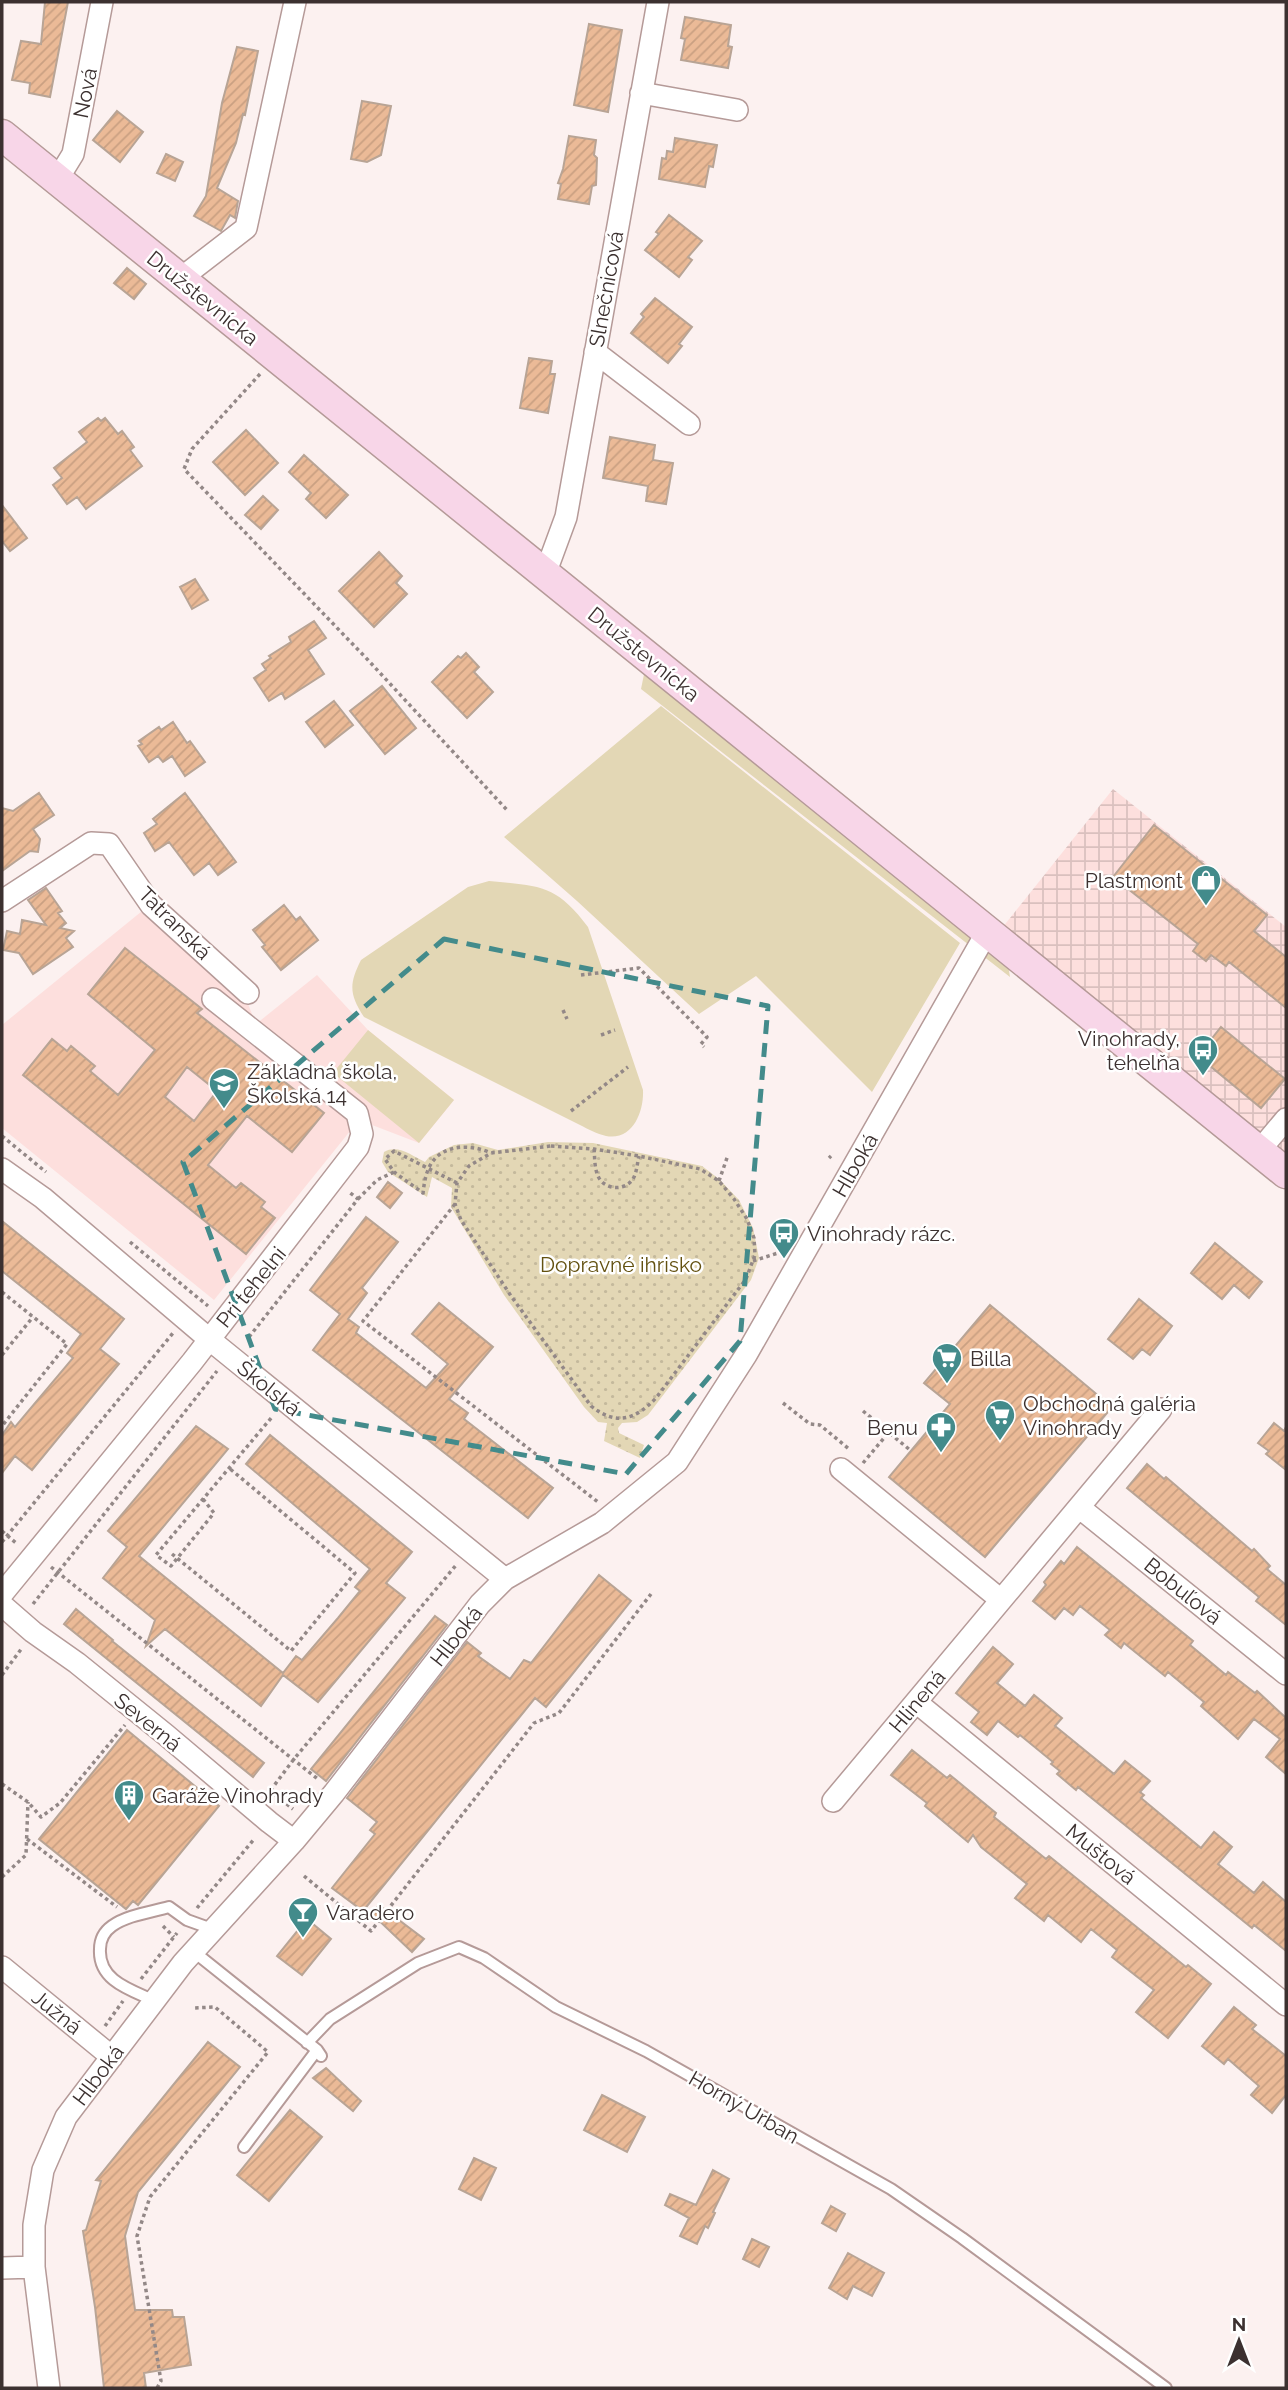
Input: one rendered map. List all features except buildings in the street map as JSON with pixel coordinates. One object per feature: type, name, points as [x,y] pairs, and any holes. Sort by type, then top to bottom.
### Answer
[{"type":"main road","name":"Družstevnícka","points":[[2,135],[1286,1172]]},
{"type":"street","name":"Nová","points":[[57,180],[73,154],[102,2]]},
{"type":"street","points":[[180,279],[246,228],[295,2]]},
{"type":"street","name":"Slnečnicová","points":[[545,575],[566,517],[658,2]]},
{"type":"street","points":[[641,93],[737,110]]},
{"type":"street","points":[[595,352],[689,424]]},
{"type":"street","name":"Tatranská","points":[[2,901],[91,843],[109,844],[151,905],[248,993]]},
{"type":"street","name":"Hlboká","points":[[49,2388],[34,2267],[34,2225],[43,2169],[66,2118],[193,1951],[334,1793],[480,1604],[505,1579],[602,1523],[677,1462],[735,1373],[987,932]]},
{"type":"street","name":"Pri tehelni","points":[[2,1594],[192,1362],[358,1147],[362,1134],[357,1113],[213,999]]},
{"type":"street","points":[[1259,1151],[1286,1119]]},
{"type":"street","name":"Školská","points":[[2,1169],[43,1198],[209,1339],[505,1579]]},
{"type":"street","name":"Hlinená","points":[[833,1801],[1161,1409]]},
{"type":"street","points":[[850,1461],[1001,1600]]},
{"type":"street","name":"Bobuľová","points":[[1080,1508],[1286,1674]]},
{"type":"street","name":"Severná","points":[[2,1605],[294,1840]]},
{"type":"street","name":"Muštová","points":[[916,1702],[1286,2006]]},
{"type":"street","name":"Južná","points":[[2,1968],[112,2057]]},
{"type":"street","points":[[2,2268],[34,2267]]},
{"type":"lane","points":[[155,2001],[113,1980],[105,1970],[100,1957],[100,1945],[105,1933],[114,1924],[169,1907],[187,1920],[212,1929]]},
{"type":"lane","name":"Horný Urban","points":[[315,2050],[330,2019],[418,1964],[459,1947],[484,1958],[556,2007],[646,2052],[891,2189],[1166,2388]]},
{"type":"lane","points":[[193,1951],[315,2050],[244,2147]]},
{"type":"path","points":[[275,357],[192,449],[184,469],[368,660],[506,810]]},
{"type":"path","points":[[581,975],[639,968],[707,1037],[701,1044],[704,1047]]},
{"type":"path","points":[[563,1010],[567,1019]]},
{"type":"path","points":[[601,1035],[615,1030]]},
{"type":"path","points":[[571,1111],[628,1067]]},
{"type":"path","points":[[457,1183],[428,1168],[394,1151],[385,1159],[394,1172],[422,1193],[428,1168],[438,1154],[461,1146],[480,1148],[491,1153]]},
{"type":"path","points":[[551,1146],[594,1149],[701,1169],[719,1181],[734,1199],[747,1219],[754,1238],[755,1255],[746,1279],[656,1398],[645,1410],[615,1419],[603,1415],[591,1406],[511,1296],[461,1220],[455,1204],[457,1183],[469,1166],[491,1153],[551,1146]]},
{"type":"path","points":[[594,1149],[596,1170],[601,1181],[612,1187],[624,1187],[631,1182],[639,1156]]},
{"type":"path","points":[[719,1181],[728,1155]]},
{"type":"path","points":[[249,1336],[358,1199],[377,1180],[394,1172]]},
{"type":"path","points":[[334,1181],[358,1199]]},
{"type":"path","points":[[455,1204],[363,1321],[600,1503]]},
{"type":"path","points":[[753,1261],[790,1249]]},
{"type":"path","points":[[2,1292],[68,1344],[2,1426]]},
{"type":"path","points":[[2,1355],[33,1317]]},
{"type":"path","points":[[2,1542],[175,1330]]},
{"type":"path","points":[[167,1340],[176,1348]]},
{"type":"path","points":[[2,1675],[58,1572],[212,1377]]},
{"type":"path","points":[[783,1403],[810,1423],[820,1424],[850,1461],[861,1466],[889,1432]]},
{"type":"path","points":[[863,1411],[910,1450]]},
{"type":"path","points":[[203,1499],[214,1513],[171,1566],[156,1555],[275,1413]]},
{"type":"path","points":[[172,1555],[291,1651],[355,1573],[229,1468]]},
{"type":"path","points":[[2,1531],[32,1557],[58,1572],[334,1793]]},
{"type":"path","points":[[93,2042],[187,1920],[269,1822],[270,1791],[294,1759],[461,1560]]},
{"type":"path","points":[[304,1876],[371,1931],[534,1723],[559,1713],[651,1594]]},
{"type":"path","points":[[2,1784],[28,1802],[41,1817],[60,1804],[136,1712]]},
{"type":"path","points":[[2,1877],[26,1855],[28,1802]]},
{"type":"path","points":[[27,1839],[142,1927],[163,1925],[174,1937]]},
{"type":"path","points":[[157,2388],[161,2381],[137,2236],[150,2197],[268,2052],[215,2007],[193,2008]]},
{"type":"highlighted area","points":[[444,939],[768,1006],[740,1341],[626,1474],[275,1409],[183,1162]]},
{"type":"shaded area","points":[[1113,789],[1286,927],[1286,1157],[1002,928]]},
{"type":"shaded area","name":"Základná škola, Školská 14","points":[[147,907],[246,999],[256,1024],[317,975],[368,1030],[454,1100],[419,1143],[359,1120],[214,1300],[2,1128],[2,1025]]},
{"type":"green space","points":[[650,645],[1002,928],[1010,977],[641,689]]},
{"type":"green space","points":[[661,706],[960,943],[872,1092],[756,976],[699,1014],[504,837]]},
{"type":"green space","points":[[489,881],[534,886],[556,895],[577,913],[588,927],[643,1090],[639,1115],[630,1129],[623,1134],[606,1136],[589,1130],[364,1017],[359,1009],[352,989],[361,960],[468,887]]},
{"type":"green space","points":[[368,1030],[454,1100],[419,1143],[333,1073]]},
{"type":"green space","name":"Dopravné ihrisko","points":[[548,1142],[593,1143],[702,1166],[739,1200],[753,1228],[759,1258],[751,1280],[648,1415],[637,1422],[622,1423],[618,1428],[619,1433],[644,1445],[640,1458],[604,1441],[607,1423],[598,1422],[584,1407],[504,1295],[451,1207],[452,1188],[432,1177],[427,1197],[388,1172],[382,1162],[384,1152],[394,1149],[425,1162],[429,1157],[454,1145],[473,1143],[498,1150]]},
{"type":"place","name":"Plastmont","points":[[1206,907]]},
{"type":"place","name":"Vinohrady, tehelňa","points":[[1203,1077]]},
{"type":"place","name":"Základná škola, Školská 14","points":[[224,1110]]},
{"type":"place","name":"Vinohrady rázc.","points":[[784,1260]]},
{"type":"place","name":"Billa","points":[[947,1385]]},
{"type":"place","name":"Obchodná galéria Vinohrady","points":[[1000,1442]]},
{"type":"place","name":"Benu","points":[[941,1454]]},
{"type":"place","name":"Garáže Vinohrady","points":[[129,1822]]},
{"type":"place","name":"Varadero","points":[[303,1939]]}]
